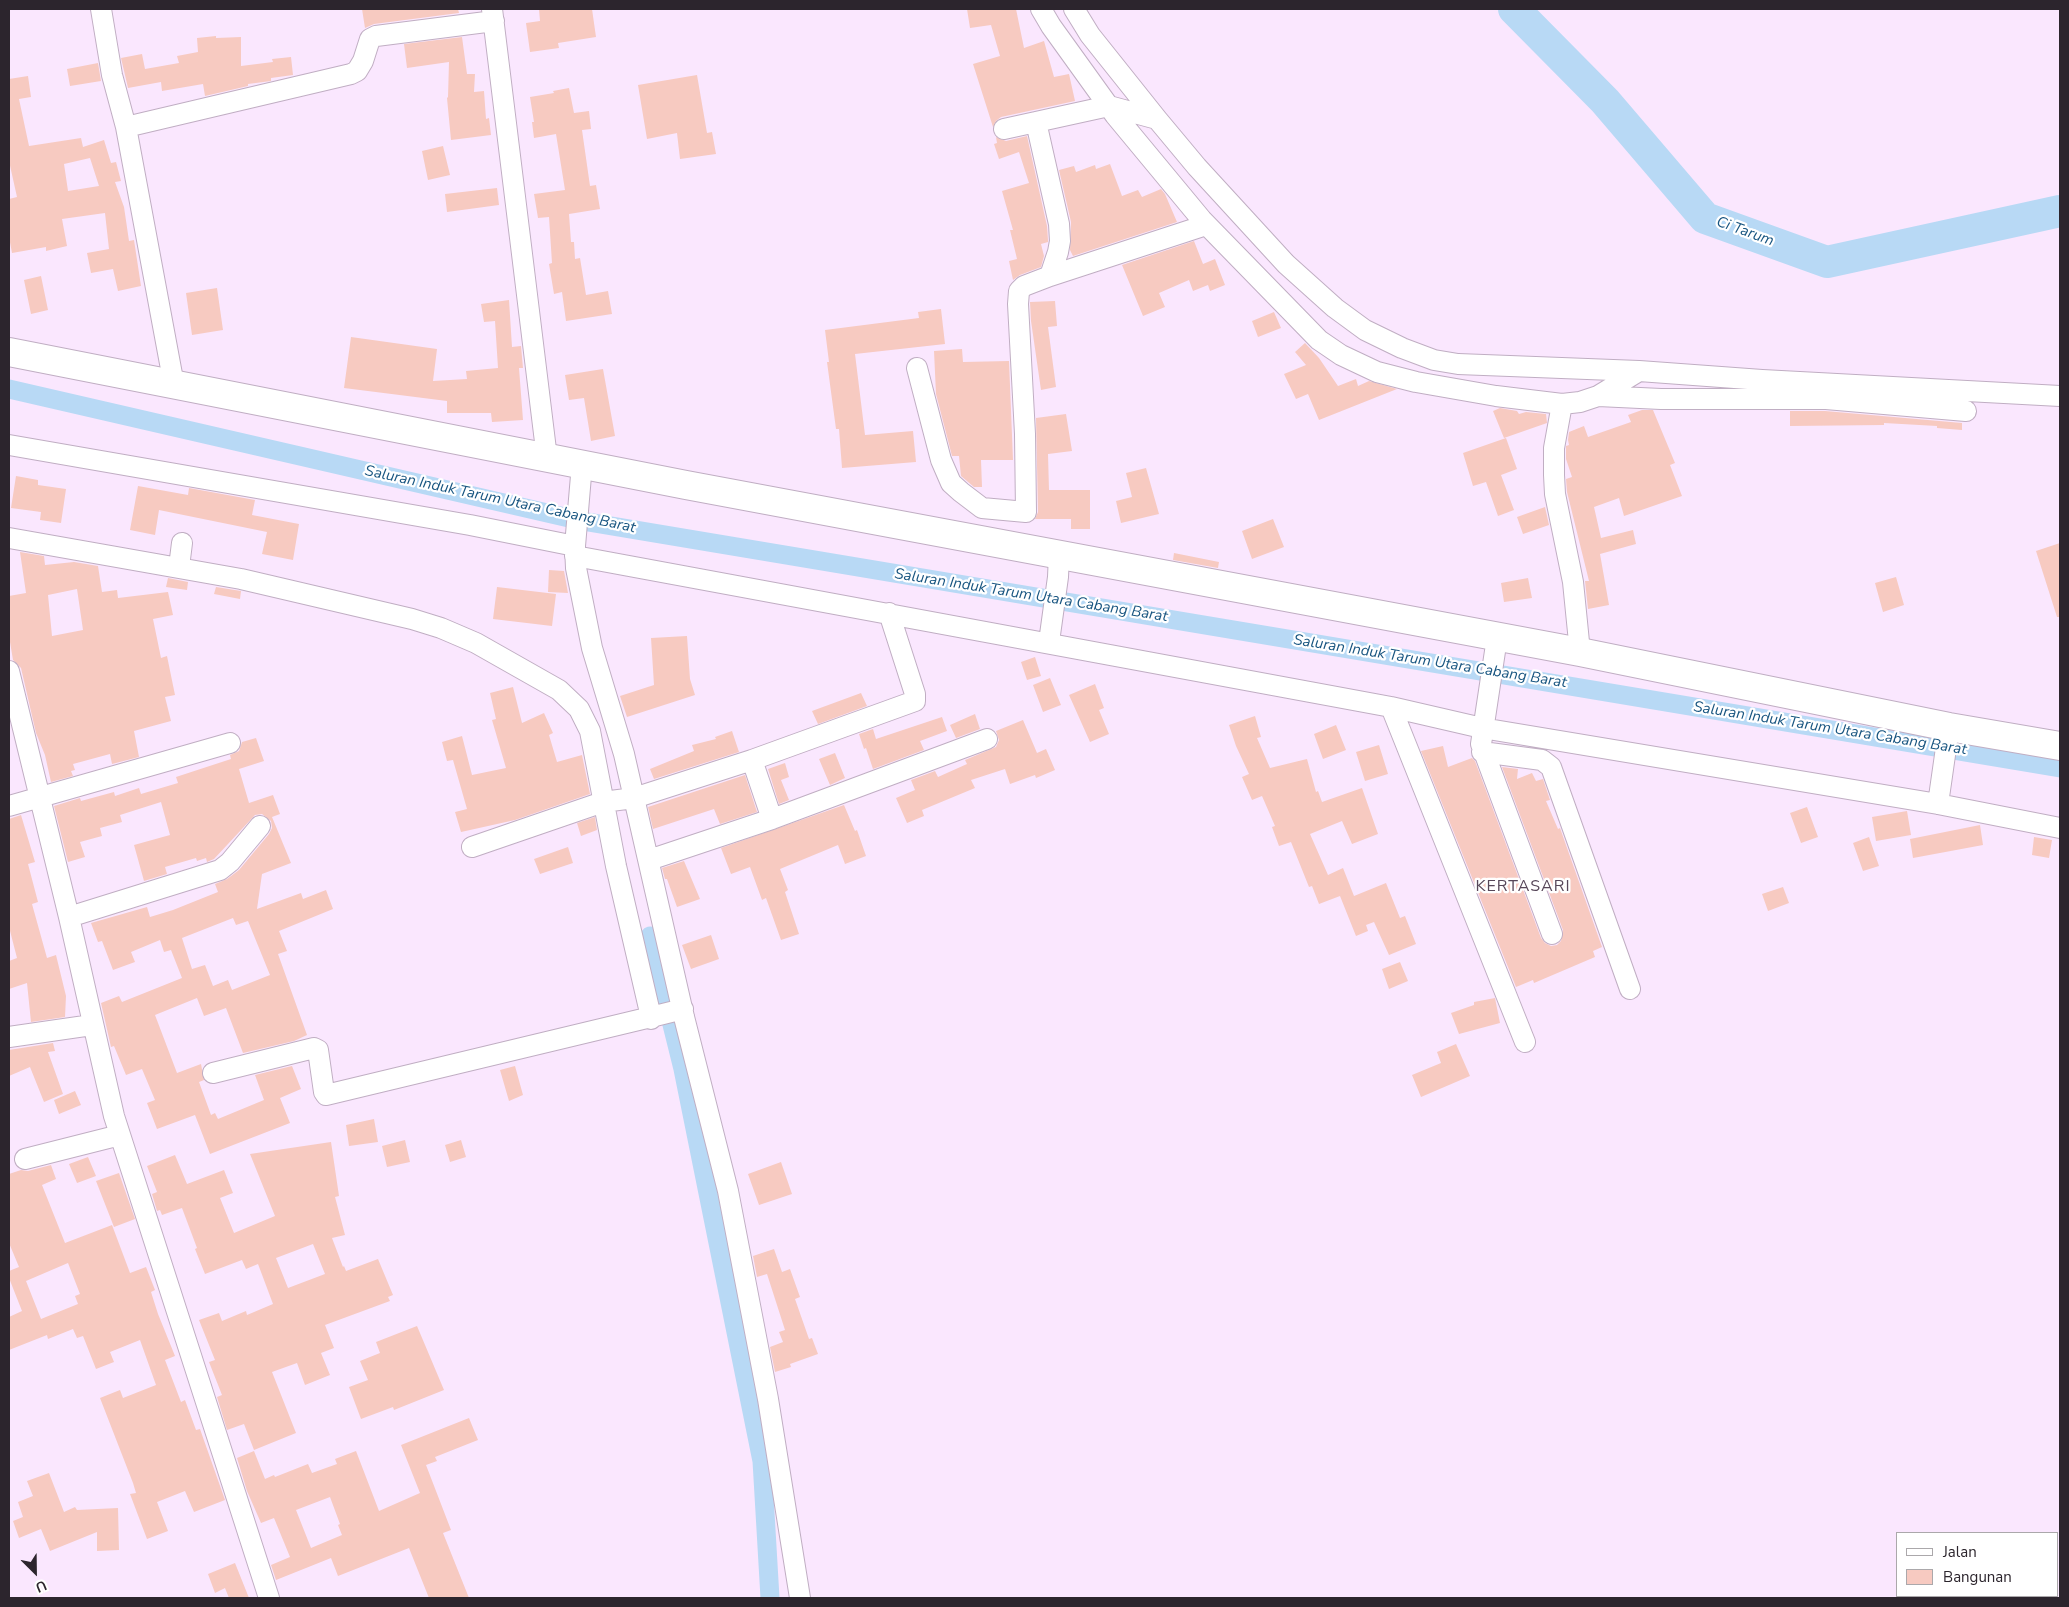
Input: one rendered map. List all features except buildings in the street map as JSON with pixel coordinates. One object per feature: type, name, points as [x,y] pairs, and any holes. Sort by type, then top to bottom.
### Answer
[{"type":"main road","points":[[9,352],[547,458],[582,473],[982,537],[1059,565],[1497,645],[1580,652],[1948,733],[2060,746]]},
{"type":"street","points":[[101,9],[112,75],[126,127],[174,385]]},
{"type":"street","points":[[1041,9],[1056,34],[1109,106],[1206,225],[1320,340],[1358,364],[1377,372],[1446,388],[1562,404],[1580,402],[1598,396],[1639,371]]},
{"type":"street","points":[[1074,9],[1090,35],[1157,119],[1197,167],[1286,264],[1335,308],[1365,330],[1402,348],[1434,360],[1458,364],[1639,371],[1762,380],[2060,396]]},
{"type":"street","points":[[126,127],[351,74],[359,68],[370,39],[376,36],[493,15],[547,458]]},
{"type":"street","points":[[1004,129],[1109,106],[1157,119]]},
{"type":"street","points":[[1036,122],[1060,233],[1058,252],[1050,276]]},
{"type":"street","points":[[917,368],[933,435],[948,477],[956,488],[982,510],[1026,512],[1026,434],[1019,293],[1024,286],[1050,276],[1206,225]]},
{"type":"street","points":[[1598,396],[1661,399],[1826,399],[1966,411]]},
{"type":"street","points":[[1562,404],[1554,448],[1555,494],[1573,582],[1580,652]]},
{"type":"street","points":[[9,445],[575,551],[889,613],[1050,636],[1391,707],[1939,797],[2060,828]]},
{"type":"street","points":[[582,473],[575,551],[603,726],[618,800],[616,866],[652,1017]]},
{"type":"street","points":[[982,510],[982,537]]},
{"type":"street","points":[[9,538],[181,556],[259,583],[412,618],[476,643],[559,690],[579,709],[603,726],[618,800],[649,860],[680,1009],[728,1191],[768,1399],[800,1598]]},
{"type":"street","points":[[1050,636],[1059,565]]},
{"type":"street","points":[[472,847],[618,800],[752,760],[915,701],[915,694],[889,613]]},
{"type":"street","points":[[1497,645],[1480,738],[1482,752],[1552,934]]},
{"type":"street","points":[[9,671],[38,797],[69,917],[92,1025],[120,1134],[269,1598]]},
{"type":"street","points":[[1391,707],[1525,1042]]},
{"type":"street","points":[[1939,797],[1948,733]]},
{"type":"street","points":[[649,860],[772,819],[987,739]]},
{"type":"street","points":[[9,806],[230,743]]},
{"type":"street","points":[[1482,752],[1542,760],[1551,767],[1630,988]]},
{"type":"street","points":[[752,760],[772,819]]},
{"type":"street","points":[[69,917],[220,870],[230,862],[260,826]]},
{"type":"street","points":[[213,1073],[314,1048],[318,1050],[326,1095],[680,1009]]},
{"type":"street","points":[[9,1037],[92,1025]]},
{"type":"street","points":[[25,1159],[120,1134]]},
{"type":"waterway","name":"Ci Tarum","points":[[1514,9],[1605,101],[1705,218],[1827,262],[2060,211]]},
{"type":"waterway","name":"Saluran Induk Tarum Utara Cabang Barat","points":[[9,389],[582,521],[2060,768]]},
{"type":"waterway","points":[[650,936],[683,1069],[762,1461],[770,1598]]},
{"type":"district","name":"KERTASARI","points":[[1523,887]]}]
